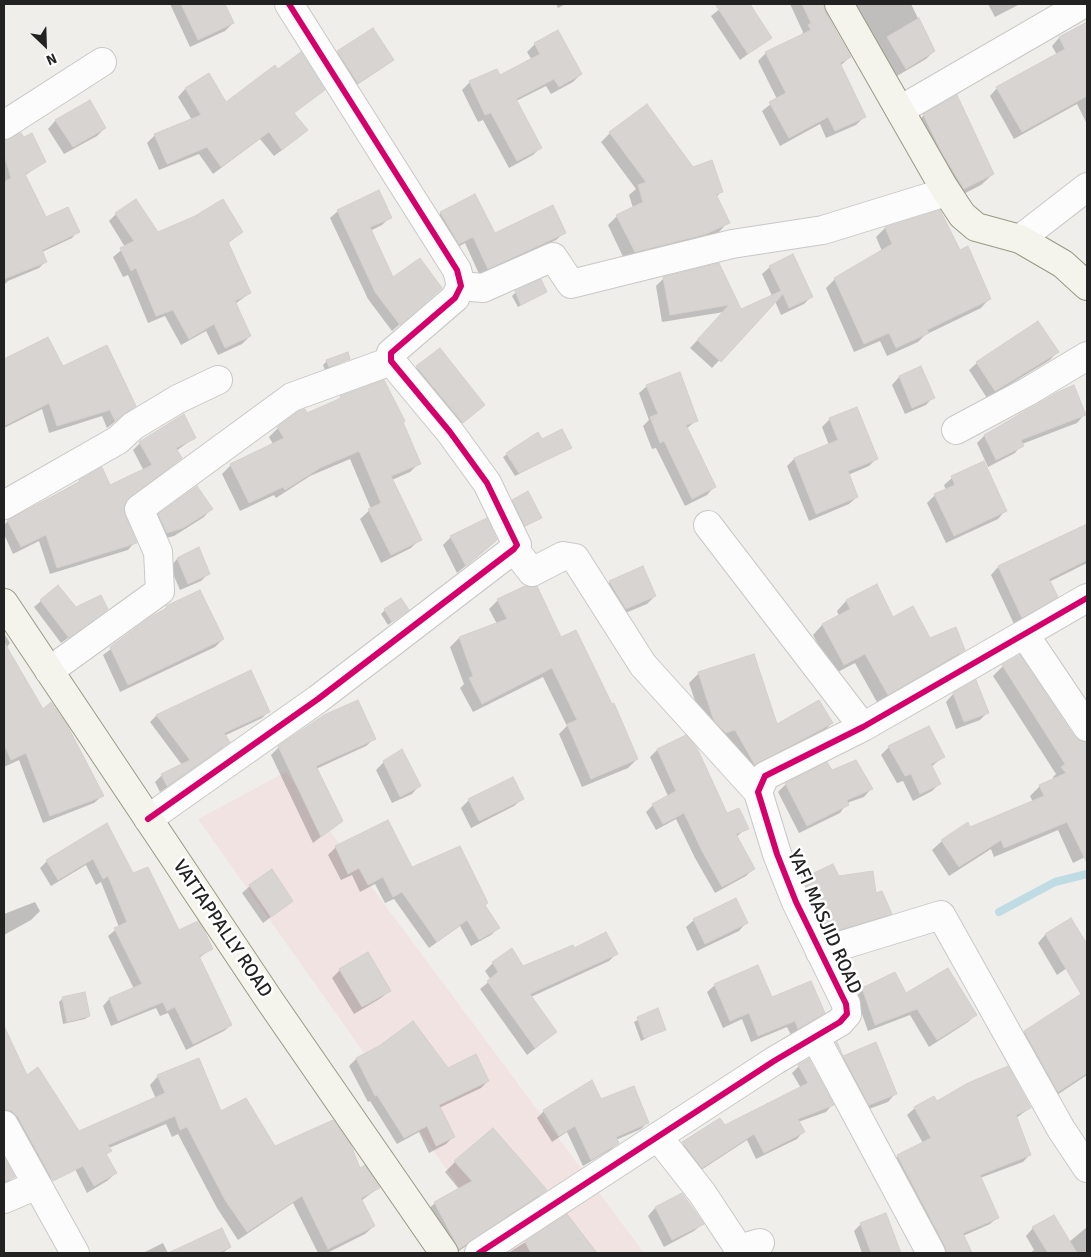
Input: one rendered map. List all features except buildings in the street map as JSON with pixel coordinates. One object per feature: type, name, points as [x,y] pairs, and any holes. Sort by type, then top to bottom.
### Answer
[{"type":"main road","points":[[839,4],[946,192],[962,215],[976,227],[1020,238],[1063,264],[1087,286]]},
{"type":"main road","name":"VATTAPPALLY ROAD","points":[[4,603],[148,819],[444,1253]]},
{"type":"street","points":[[148,819],[318,699],[518,545],[487,483],[450,432],[391,361],[391,353],[455,298],[461,286],[457,270],[289,4]]},
{"type":"street","points":[[900,110],[1083,4]]},
{"type":"street","points":[[4,124],[102,62]]},
{"type":"street","points":[[1020,238],[1087,187]]},
{"type":"street","points":[[461,286],[483,288],[553,257],[571,284],[732,244],[823,230],[946,192]]},
{"type":"street","points":[[956,430],[1027,392],[1087,356]]},
{"type":"street","points":[[49,671],[160,591],[158,552],[139,509],[292,397],[391,361]]},
{"type":"street","points":[[4,505],[118,440],[133,426],[178,399],[218,380]]},
{"type":"street","points":[[708,525],[863,727]]},
{"type":"street","points":[[514,549],[532,572],[563,556],[575,558],[643,665],[758,792],[765,776],[863,727],[1087,598]]},
{"type":"street","points":[[1025,635],[1087,727]]},
{"type":"street","name":"YAFI MASJID ROAD","points":[[479,1253],[840,1022],[847,1014],[846,1004],[796,902],[777,854],[758,792]]},
{"type":"street","points":[[820,952],[941,915],[1061,1129],[1087,1168]]},
{"type":"street","points":[[815,1037],[931,1253]]},
{"type":"street","points":[[4,1125],[75,1253]]},
{"type":"street","points":[[658,1137],[702,1193],[739,1249],[760,1243]]},
{"type":"street","points":[[4,1199],[37,1185]]},
{"type":"shaded area","points":[[286,772],[644,1253],[506,1253],[198,819]]},
{"type":"waterway","points":[[999,912],[1055,882],[1087,874]]},
{"type":"cycle path","points":[[148,819],[318,699],[517,545],[487,483],[450,432],[391,361],[391,353],[455,298],[461,286],[457,270],[289,4]]},
{"type":"cycle path","points":[[479,1253],[774,1061],[840,1022],[847,1014],[846,1004],[796,902],[777,854],[758,792],[765,776],[863,727],[1087,598]]}]
